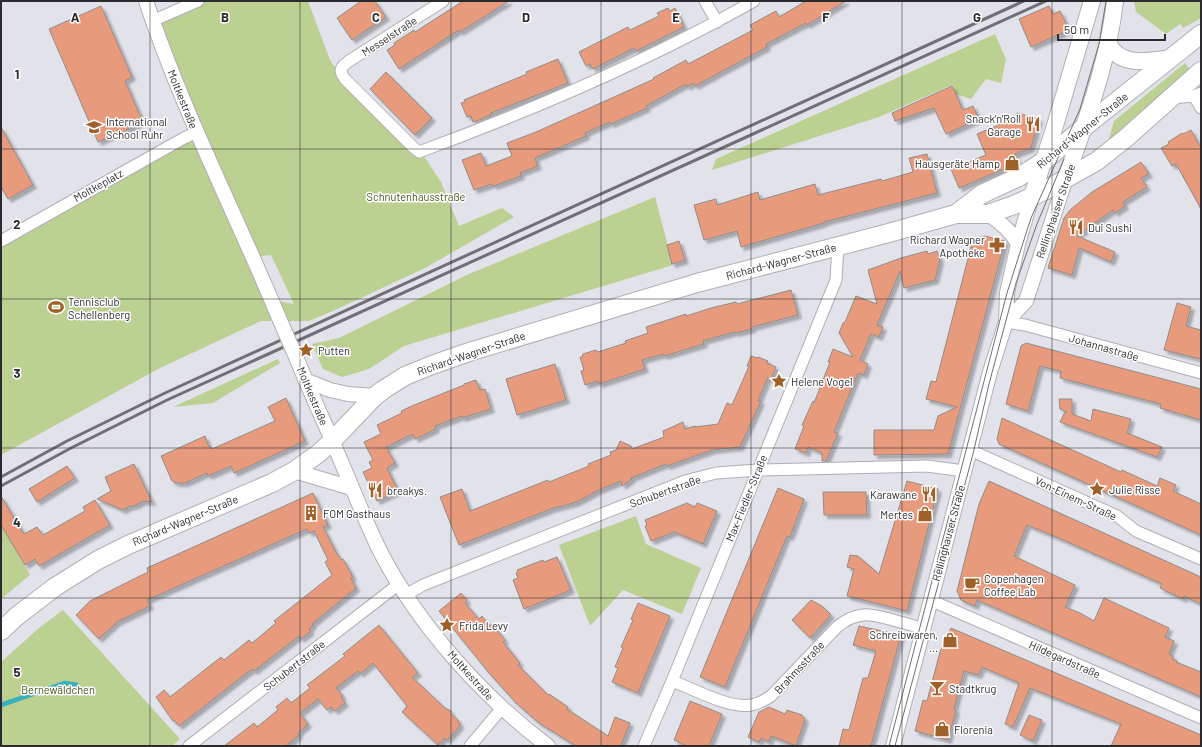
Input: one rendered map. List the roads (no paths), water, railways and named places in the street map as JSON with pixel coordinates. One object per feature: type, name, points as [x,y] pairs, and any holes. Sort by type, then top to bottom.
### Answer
[{"type":"main road","name":"Rellinghauser Straße","points":[[1032,196],[1044,162],[1092,1]]},
{"type":"main road","name":"Rellinghauser Straße","points":[[1066,178],[1094,99],[1108,43],[1115,1]]},
{"type":"main road","name":"Richard-Wagner-Straße","points":[[956,214],[982,194],[1019,177],[1044,162],[1083,128],[1201,34]]},
{"type":"main road","points":[[1108,43],[1113,51],[1131,61],[1144,62],[1171,58]]},
{"type":"main road","name":"Richard-Wagner-Straße","points":[[1,631],[17,616],[55,587],[98,560],[128,545],[272,483],[294,472],[332,441],[375,396],[405,376],[447,359],[690,285],[956,214],[988,214],[1014,205],[1097,161],[1126,138],[1201,71]]},
{"type":"street","name":"Moltkestraße","points":[[146,1],[175,81],[383,556],[403,589],[435,635],[472,678],[502,708],[548,746]]},
{"type":"street","points":[[152,21],[198,1]]},
{"type":"street","name":"Messelstraße","points":[[443,1],[344,65],[341,69],[341,74],[419,152],[571,91],[717,22]]},
{"type":"street","points":[[705,1],[717,22],[754,1]]},
{"type":"street","points":[[1170,98],[1198,95],[1201,108]]},
{"type":"street","name":"Moltkeplatz","points":[[1,241],[157,152],[197,132]]},
{"type":"street","name":"Rellinghauser Straße","points":[[1006,322],[1026,301],[1066,178]]},
{"type":"street","name":"Rellinghauser Straße","points":[[893,746],[990,372],[1006,322],[1007,293],[1018,244],[1032,196]]},
{"type":"street","points":[[988,214],[1007,228],[1018,244]]},
{"type":"street","name":"Max-Fiedler-Straße","points":[[644,746],[836,280],[838,246]]},
{"type":"street","name":"Johannastraße","points":[[1006,322],[1025,325],[1201,374]]},
{"type":"street","points":[[305,380],[330,390],[348,394],[375,396]]},
{"type":"street","name":"Von-Einem-Straße","points":[[970,450],[1117,516],[1136,531],[1201,559]]},
{"type":"street","name":"Schubertstraße","points":[[189,746],[403,589],[423,585],[685,481],[716,473],[758,470],[927,466],[964,471]]},
{"type":"street","points":[[294,472],[352,488]]},
{"type":"street","name":"Hildegardstraße","points":[[930,600],[1201,718]]},
{"type":"street","name":"Brahmsstraße","points":[[672,681],[731,704],[757,704],[771,696],[837,627],[849,618],[860,615],[872,615],[923,629]]},
{"type":"street","points":[[470,746],[502,708]]},
{"type":"waterway","points":[[1,705],[65,683],[77,685]]},
{"type":"tram line","points":[[889,746],[1007,293],[1031,218],[1080,109],[1099,44],[1106,1]]},
{"type":"tram line","points":[[895,746],[973,454],[989,384],[1016,283],[1037,224],[1064,159]]},
{"type":"railway","points":[[1,477],[67,441],[165,393],[1024,1]]},
{"type":"railway","points":[[1,486],[71,448],[167,400],[1046,1]]},
{"type":"place","name":"Snack'n'Roll Garage","points":[[1033,124]]},
{"type":"place","name":"International School Ruhr","points":[[94,127]]},
{"type":"place","name":"Hausgeräte Hamp","points":[[1012,163]]},
{"type":"place","name":"Dui Sushi","points":[[1076,227]]},
{"type":"place","name":"Richard Wagner Apotheke","points":[[997,245]]},
{"type":"place","name":"Tennisclub Schellenberg","points":[[56,307]]},
{"type":"place","name":"Putten","points":[[306,350]]},
{"type":"place","name":"Helene Vogel","points":[[779,381]]},
{"type":"place","name":"Julie Risse","points":[[1097,489]]},
{"type":"place","name":"breakys.","points":[[375,490]]},
{"type":"place","name":"Karawane","points":[[929,494]]},
{"type":"place","name":"FOM Gasthaus","points":[[311,513]]},
{"type":"place","name":"Mertes","points":[[925,514]]},
{"type":"place","name":"Copenhagen Coffee Lab","points":[[972,584]]},
{"type":"place","name":"Frida Levy","points":[[447,625]]},
{"type":"place","name":"Schreibwaren, ...","points":[[950,640]]},
{"type":"place","name":"Stadtkrug","points":[[937,688]]},
{"type":"place","name":"Florenia","points":[[942,729]]},
{"type":"park label","name":"Schnutenhausstraße","points":[[416,196]]},
{"type":"park label","name":"Bernewäldchen","points":[[58,689]]}]
